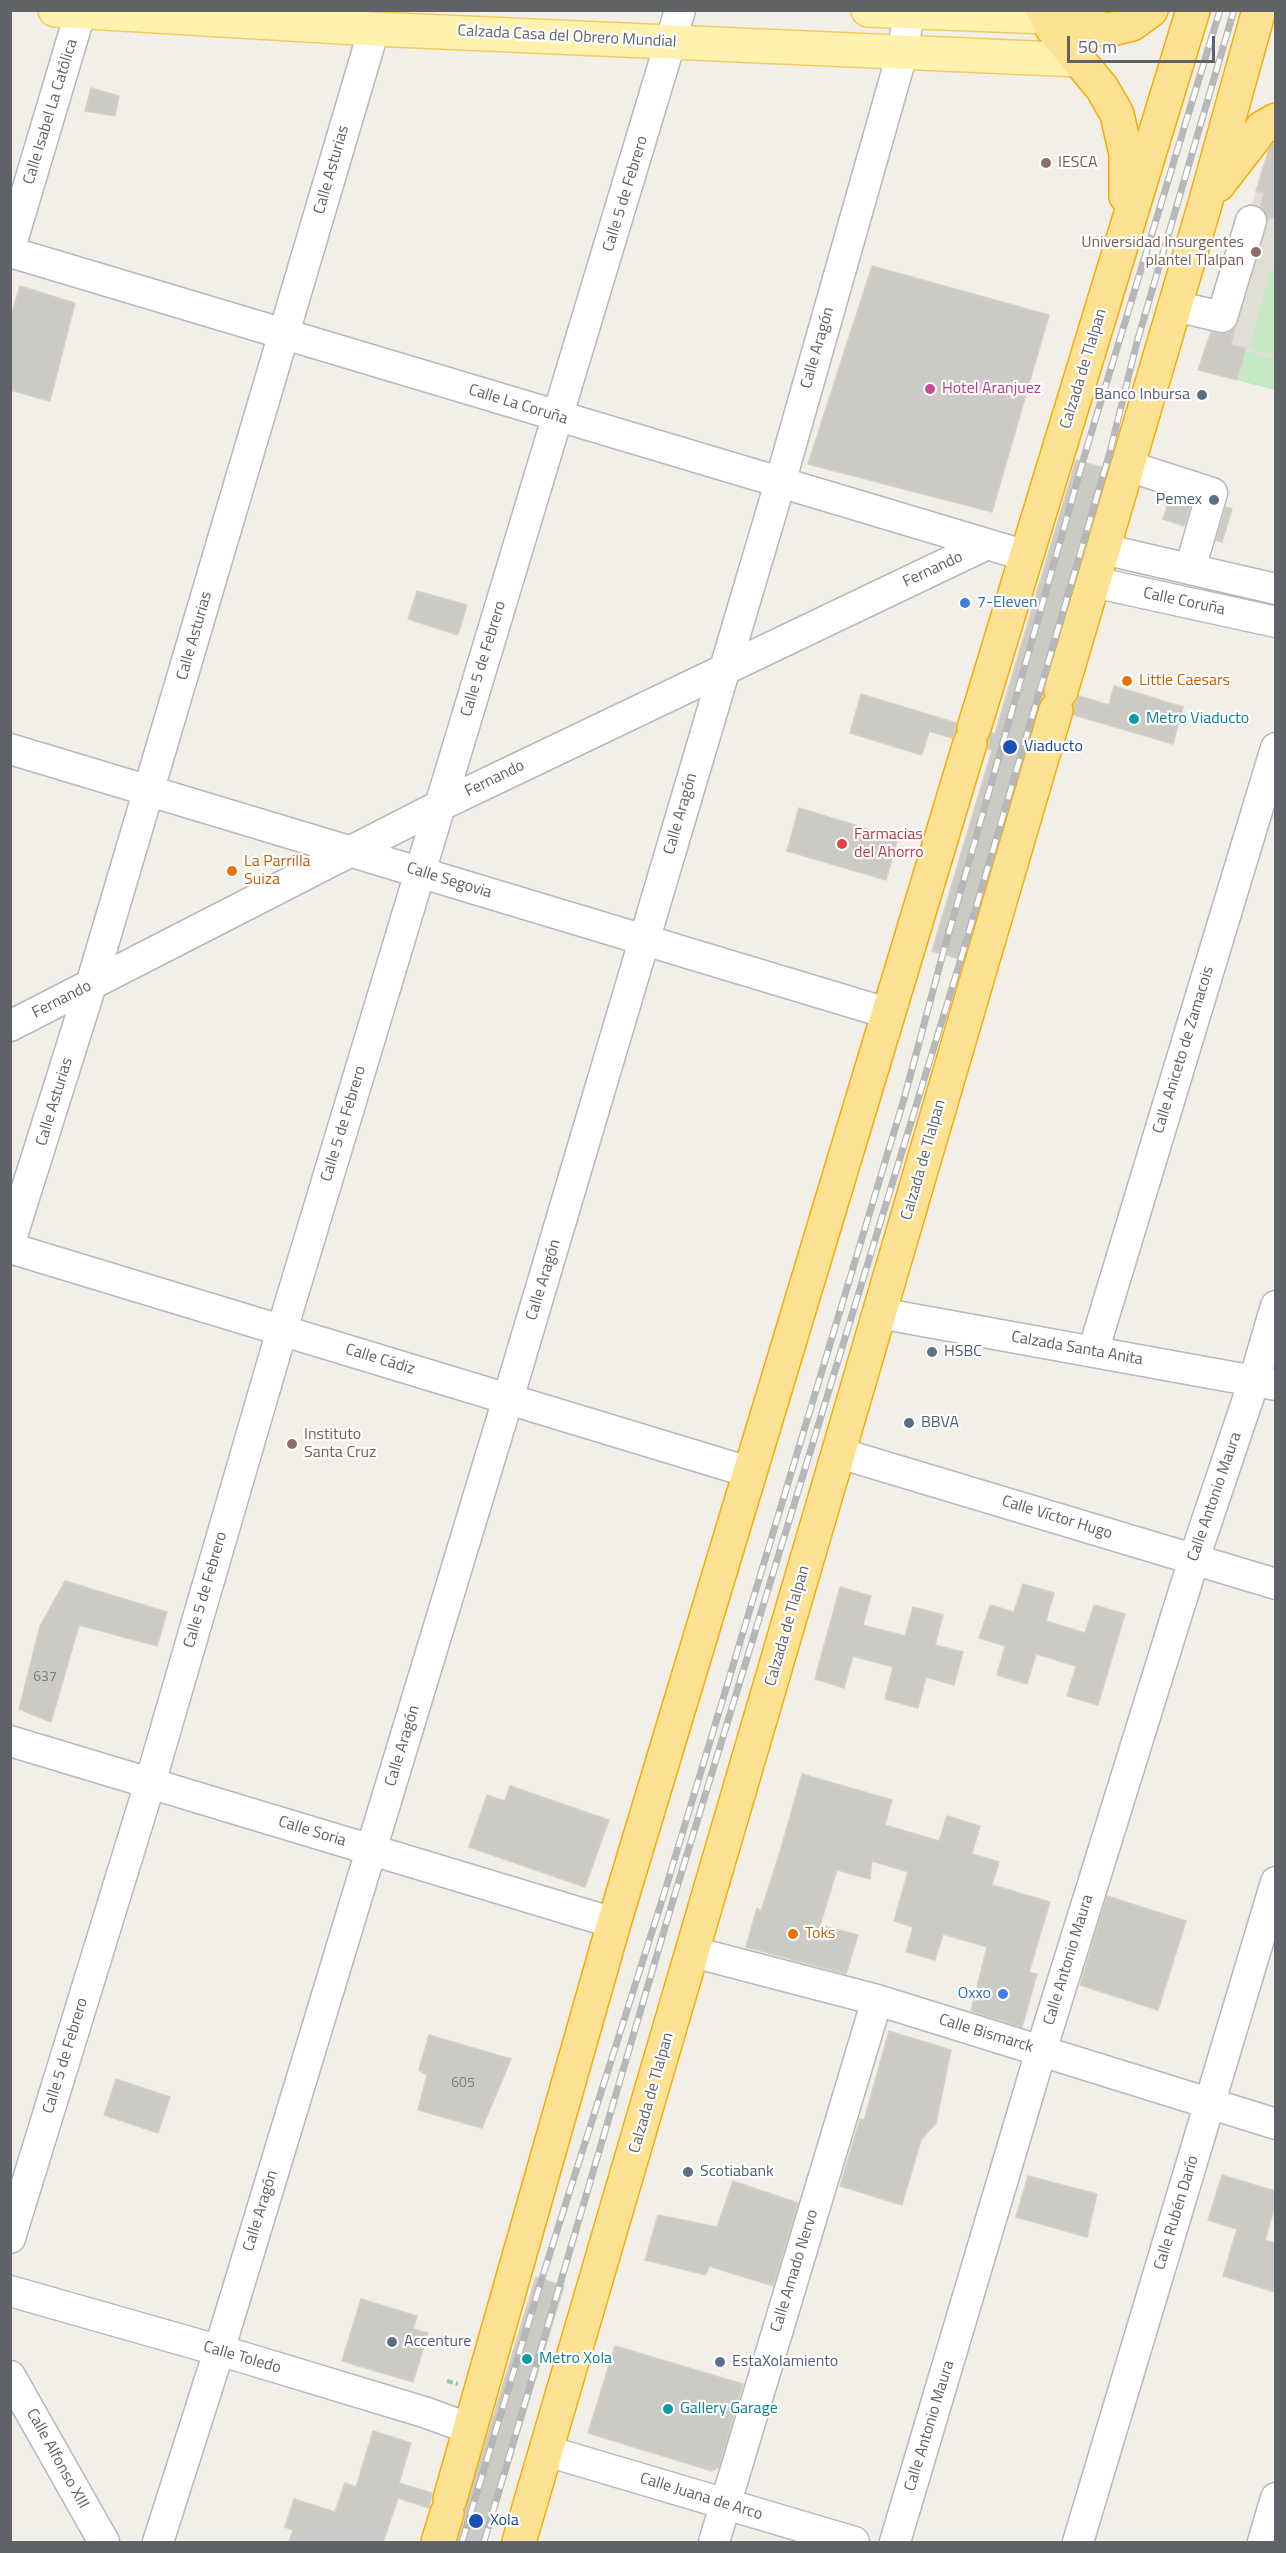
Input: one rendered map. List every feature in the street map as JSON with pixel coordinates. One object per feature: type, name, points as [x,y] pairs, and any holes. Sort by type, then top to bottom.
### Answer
[{"type":"highway","points":[[1052,13],[1108,30],[1132,24],[1151,10]]},
{"type":"highway","name":"Calzada de Tlalpan","points":[[445,2518],[614,1923],[887,1013],[1193,10]]},
{"type":"highway","name":"Calzada de Tlalpan","points":[[519,2542],[1205,204],[1259,10]]},
{"type":"highway","points":[[1052,13],[1060,39],[1110,101],[1122,127],[1127,178],[1124,237]]},
{"type":"highway","points":[[1205,204],[1262,128],[1275,120]]},
{"type":"main road","points":[[868,10],[909,13],[1052,13]]},
{"type":"main road","name":"Calzada Casa del Obrero Mundial","points":[[72,11],[374,29],[1079,60]]},
{"type":"street","name":"Calle 5 de Febrero","points":[[10,2238],[150,1783],[282,1330],[680,10]]},
{"type":"street","name":"Calle Isabel La Católica","points":[[10,250],[72,11]]},
{"type":"street","name":"Calle Aragón","points":[[158,2542],[219,2351],[508,1399],[723,668],[780,483],[902,54],[909,13]]},
{"type":"street","name":"Calle Asturias","points":[[10,1242],[92,985],[374,29]]},
{"type":"street","points":[[1175,306],[1222,317],[1251,221]]},
{"type":"street","name":"Calle La Coruña","points":[[10,250],[558,417],[1027,556]]},
{"type":"street","points":[[1128,466],[1212,493],[1190,569]]},
{"type":"street","name":"Fernando","points":[[10,1026],[439,806],[723,668],[985,545]]},
{"type":"street","name":"Calle Coruña","points":[[1103,549],[1275,589]]},
{"type":"street","name":"Calle Coruña","points":[[1093,582],[1275,622]]},
{"type":"street","name":"Calle Aniceto de Zamacois","points":[[1093,1352],[1275,748]]},
{"type":"street","name":"Calle Segovia","points":[[10,749],[887,1013]]},
{"type":"street","name":"Calle Cádiz","points":[[10,1248],[749,1472]]},
{"type":"street","name":"Calle Antonio Maura","points":[[895,2542],[1041,2051],[1194,1559],[1264,1383],[1275,1306]]},
{"type":"street","name":"Calzada Santa Anita","points":[[879,1313],[1264,1383]]},
{"type":"street","name":"Calle Víctor Hugo","points":[[839,1453],[1275,1584]]},
{"type":"street","name":"Calle Soria","points":[[10,1741],[614,1923]]},
{"type":"street","name":"Calle Rubén Darío","points":[[1078,2542],[1275,1882]]},
{"type":"street","name":"Calle Bismarck","points":[[693,1952],[877,2000],[1275,2124]]},
{"type":"street","name":"Calle Amado Nervo","points":[[714,2542],[877,2000]]},
{"type":"street","name":"Calle Toledo","points":[[10,2291],[424,2412],[471,2429]]},
{"type":"street","name":"Calle Alfonso XIII","points":[[10,2376],[104,2542]]},
{"type":"street","name":"Calle Juana de Arco","points":[[547,2451],[855,2542]]},
{"type":"street","points":[[1263,2542],[1275,2498]]},
{"type":"shaded area","name":"Universidad Insurgentes plantel Tlalpan","points":[[1275,138],[1275,390],[1198,370]]},
{"type":"green space","points":[[1271,270],[1275,271],[1275,355],[1249,348]]},
{"type":"green space","points":[[1245,351],[1275,359],[1275,390],[1237,380]]},
{"type":"building","points":[[91,88],[119,96],[115,116],[85,111]]},
{"type":"building","points":[[1275,142],[1275,217],[1268,219],[1260,207],[1264,193],[1256,191],[1269,149]]},
{"type":"building","name":"Hotel Aranjuez","points":[[872,266],[1049,315],[992,512],[808,464]]},
{"type":"building","points":[[20,286],[75,303],[50,401],[10,390],[10,319]]},
{"type":"building","points":[[1235,328],[1231,345],[1246,348],[1237,380],[1198,370],[1211,332],[1226,334]]},
{"type":"building","name":"Metro Viaducto","points":[[1076,460],[1107,469],[1043,685],[1043,696],[1038,705],[963,960],[932,951],[992,750],[988,749],[988,739],[992,733],[995,734]]},
{"type":"building","points":[[1170,497],[1191,504],[1184,526],[1163,519]]},
{"type":"building","points":[[1226,507],[1232,509],[1222,542],[1216,540]]},
{"type":"building","points":[[417,591],[467,605],[458,635],[408,619]]},
{"type":"building","points":[[1114,686],[1183,707],[1173,744],[1074,715],[1074,705],[1079,696],[1109,705]]},
{"type":"building","points":[[861,694],[956,723],[956,732],[952,738],[929,731],[922,755],[850,733]]},
{"type":"building","name":"Farmacias del Ahorro","points":[[799,808],[898,838],[886,880],[787,851]]},
{"type":"building","points":[[65,1581],[167,1612],[157,1646],[79,1625],[51,1722],[19,1709],[40,1626]]},
{"type":"building","points":[[1023,1584],[1054,1593],[1046,1621],[1085,1633],[1094,1605],[1125,1614],[1098,1705],[1067,1696],[1076,1666],[1036,1654],[1027,1684],[997,1675],[1005,1646],[979,1638],[990,1605],[1014,1612]]},
{"type":"building","points":[[840,1587],[871,1596],[863,1625],[905,1636],[913,1607],[943,1615],[935,1645],[963,1652],[954,1685],[926,1677],[918,1708],[885,1699],[893,1667],[853,1656],[844,1688],[815,1679]]},
{"type":"building","points":[[802,1774],[892,1800],[885,1825],[939,1841],[947,1816],[980,1826],[972,1854],[999,1862],[992,1885],[1050,1902],[1029,1972],[1037,1974],[1022,2027],[971,2011],[987,1947],[943,1934],[935,1960],[906,1952],[913,1927],[894,1921],[908,1872],[872,1861],[870,1879],[837,1870],[820,1925],[858,1935],[846,1974],[746,1947],[757,1908],[761,1911]]},
{"type":"building","points":[[510,1786],[609,1820],[585,1887],[469,1847],[487,1795],[505,1801]]},
{"type":"building","points":[[1107,1896],[1186,1921],[1158,2010],[1080,1985]]},
{"type":"building","points":[[889,2031],[951,2050],[936,2123],[921,2140],[902,2205],[840,2186],[860,2119],[864,2120]]},
{"type":"building","points":[[429,2035],[511,2059],[482,2128],[418,2110],[427,2075],[419,2070]]},
{"type":"building","points":[[116,2079],[170,2097],[158,2133],[104,2115]]},
{"type":"building","points":[[1222,2175],[1275,2191],[1275,2206],[1265,2240],[1275,2243],[1275,2292],[1223,2276],[1237,2229],[1208,2220]]},
{"type":"building","points":[[1028,2176],[1097,2194],[1087,2237],[1016,2217]]},
{"type":"building","points":[[733,2181],[798,2203],[773,2286],[709,2266],[706,2275],[645,2260],[658,2215],[717,2227]]},
{"type":"building","name":"Metro Xola","points":[[536,2277],[564,2286],[486,2542],[457,2542],[465,2519],[465,2509]]},
{"type":"building","points":[[361,2299],[417,2316],[413,2329],[428,2333],[413,2382],[342,2361]]},
{"type":"building","name":"Gallery Garage","points":[[615,2346],[743,2384],[719,2467],[712,2471],[588,2433]]},
{"type":"building","points":[[373,2431],[411,2443],[399,2483],[432,2493],[429,2508],[398,2498],[383,2542],[289,2542],[293,2530],[285,2527],[294,2499],[335,2512],[345,2483],[356,2487]]},
{"type":"railway","points":[[462,2542],[543,2275],[664,1894],[904,1099],[1087,447],[1220,10]]},
{"type":"railway","points":[[484,2542],[674,1897],[960,962],[1110,452],[1137,342],[1234,10]]},
{"type":"place","name":"IESCA","points":[[1046,163]]},
{"type":"place","name":"Universidad Insurgentes plantel Tlalpan","points":[[1256,252]]},
{"type":"place","name":"Hotel Aranjuez","points":[[930,389]]},
{"type":"place","name":"Banco Inbursa","points":[[1202,395]]},
{"type":"place","name":"Pemex","points":[[1214,500]]},
{"type":"place","name":"7-Eleven","points":[[965,603]]},
{"type":"place","name":"Little Caesars","points":[[1127,681]]},
{"type":"place","name":"Metro Viaducto","points":[[1134,719]]},
{"type":"place","name":"Viaducto","points":[[1010,747]]},
{"type":"place","name":"Farmacias del Ahorro","points":[[842,844]]},
{"type":"place","name":"La Parrilla Suiza","points":[[232,871]]},
{"type":"place","name":"HSBC","points":[[932,1352]]},
{"type":"place","name":"BBVA","points":[[909,1423]]},
{"type":"place","name":"Instituto Santa Cruz","points":[[292,1444]]},
{"type":"place","name":"Toks","points":[[793,1934]]},
{"type":"place","name":"Oxxo","points":[[1003,1994]]},
{"type":"place","name":"Scotiabank","points":[[688,2172]]},
{"type":"place","name":"Accenture","points":[[392,2342]]},
{"type":"place","name":"Metro Xola","points":[[527,2359]]},
{"type":"place","name":"EstaXolamiento","points":[[720,2362]]},
{"type":"place","name":"Gallery Garage","points":[[668,2409]]},
{"type":"place","name":"Xola","points":[[476,2521]]}]
